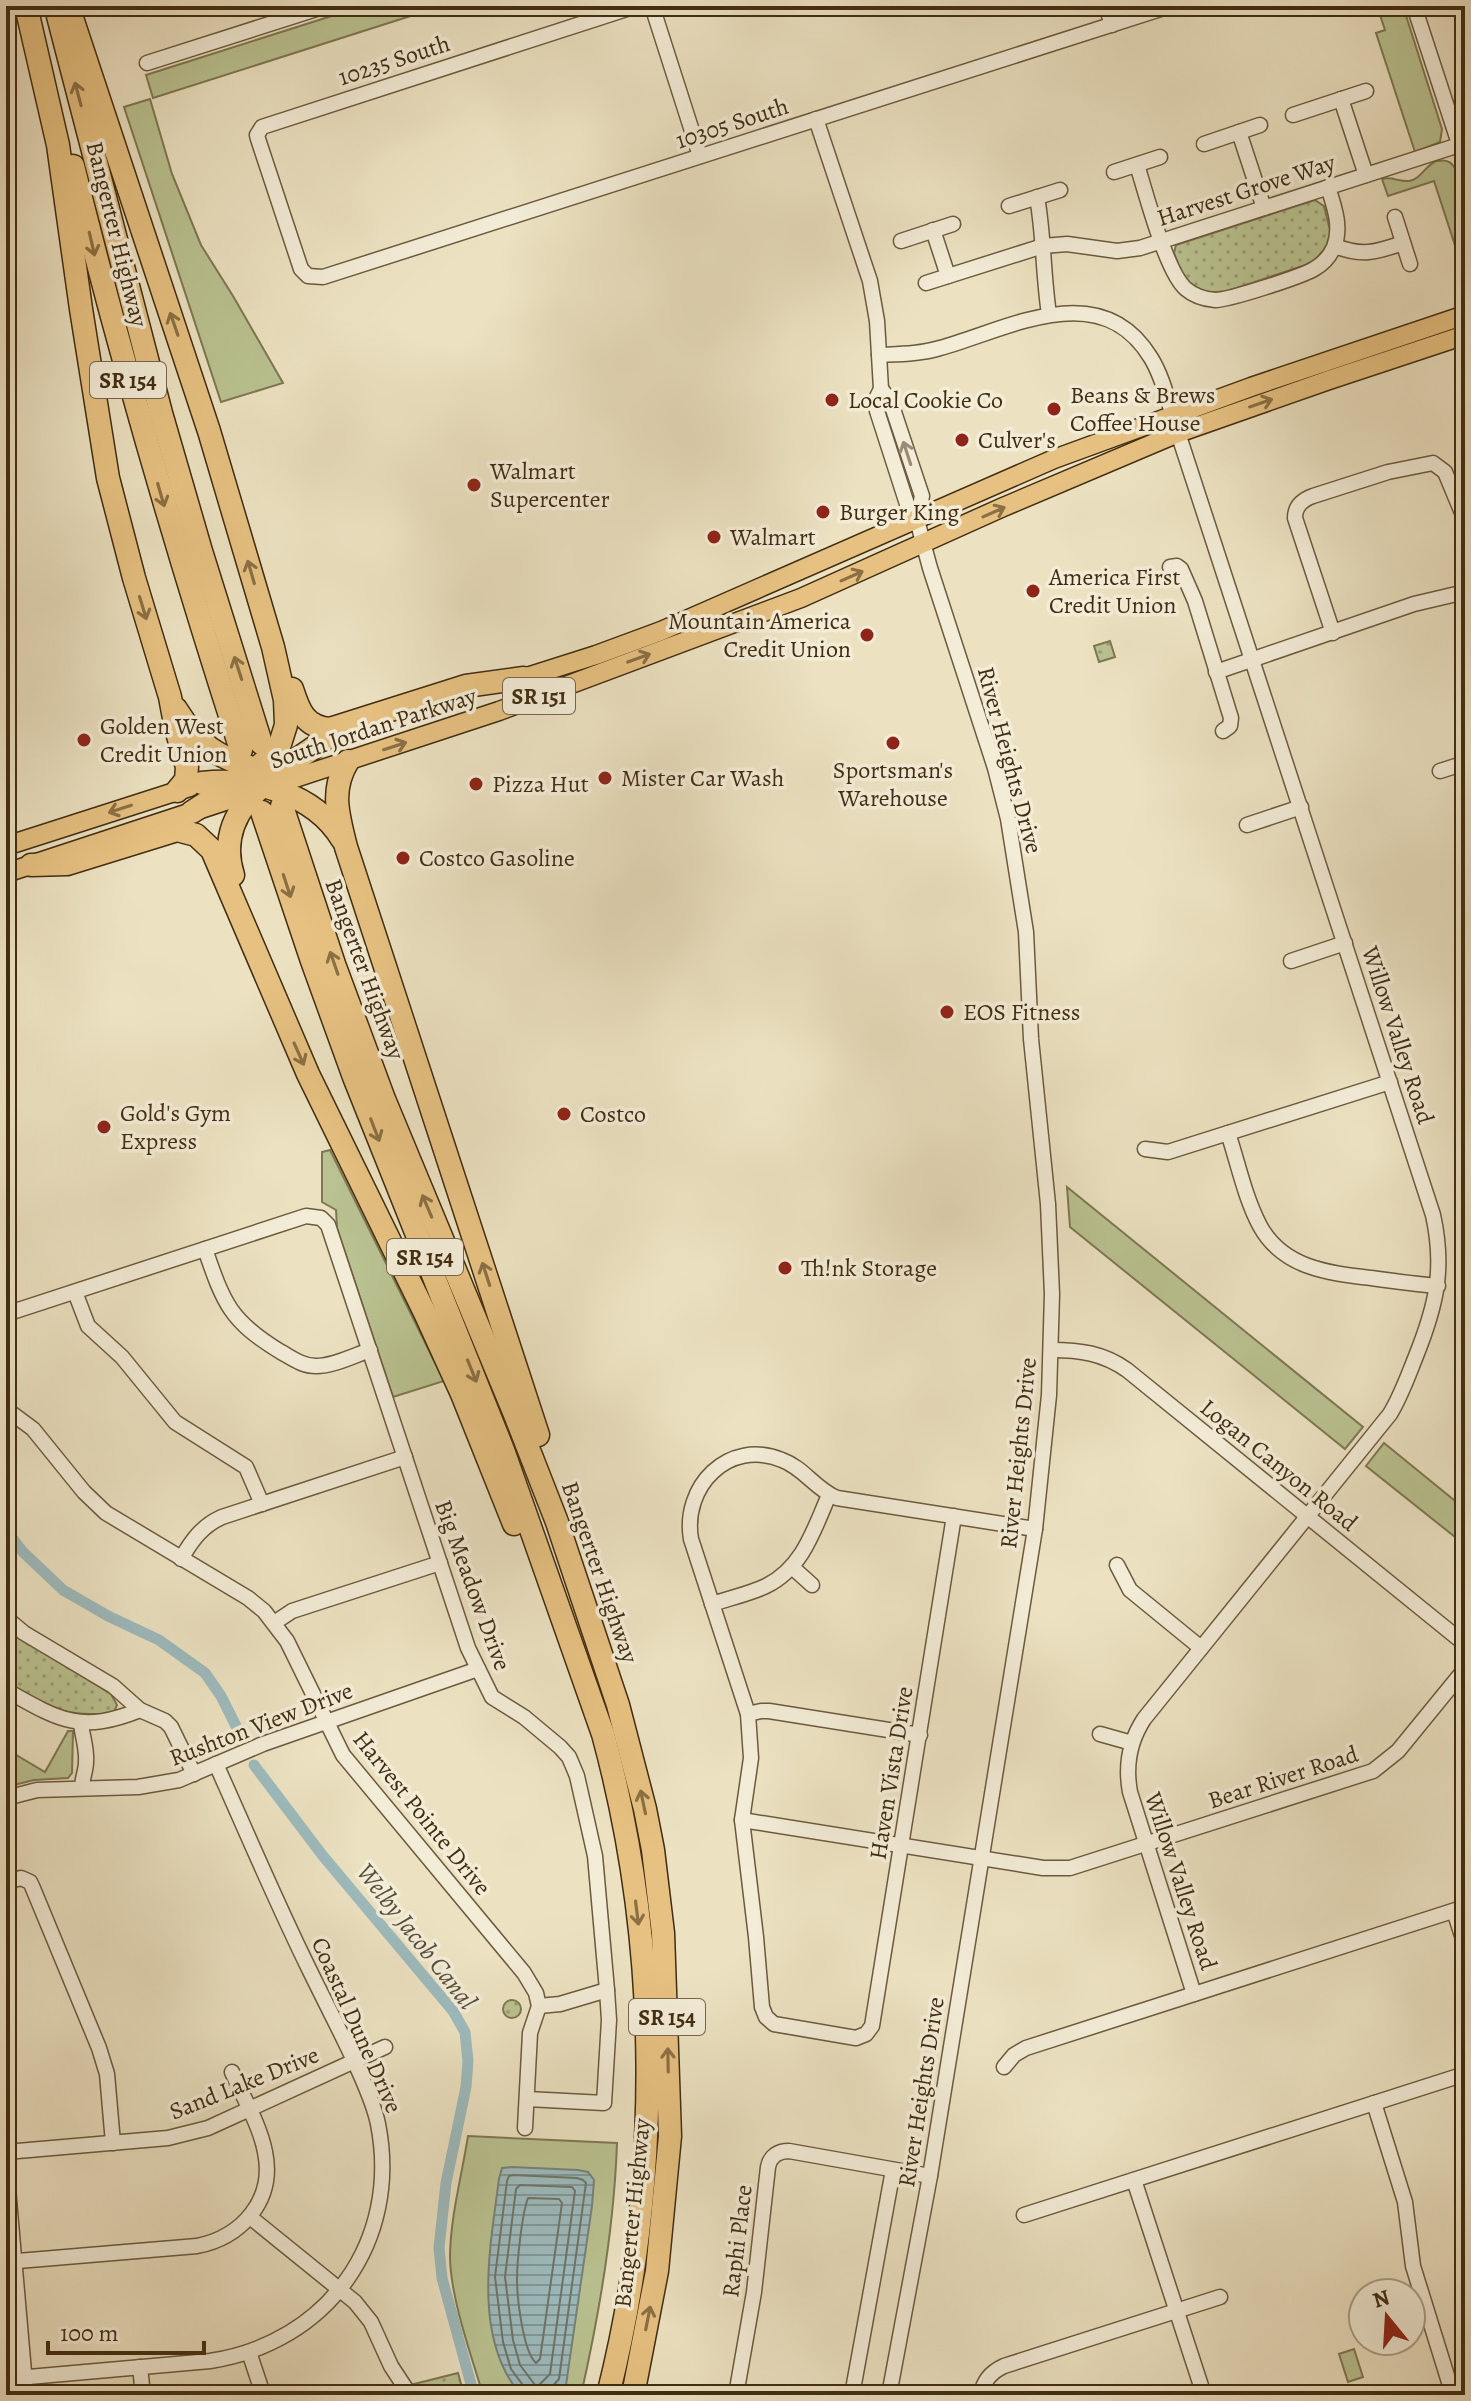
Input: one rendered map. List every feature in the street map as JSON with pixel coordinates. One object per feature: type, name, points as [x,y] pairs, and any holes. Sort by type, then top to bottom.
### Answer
[{"type":"highway","points":[[28,6],[56,134],[106,466],[125,548],[170,697],[188,771],[186,780],[177,791]]},
{"type":"highway","name":"Bangerter Highway","points":[[28,6],[147,447],[262,778],[358,1030],[531,1453],[599,1643],[628,1739],[645,1809],[659,1891],[666,1975],[670,2136],[657,2271],[633,2395]]},
{"type":"highway","name":"Bangerter Highway","points":[[55,6],[161,413],[312,961],[354,1077],[503,1450],[612,1770],[628,1847],[641,1947],[646,2022],[646,2115],[640,2208],[627,2301],[608,2395]]},
{"type":"highway","points":[[68,6],[205,417],[273,647],[285,700],[287,718],[280,744],[235,819],[228,846],[229,864],[248,929]]},
{"type":"highway","points":[[273,647],[300,713],[312,725],[326,729],[466,686],[524,678]]},
{"type":"highway","points":[[170,697],[188,725],[207,746],[310,807],[329,821],[346,847]]},
{"type":"highway","points":[[192,812],[262,778],[322,742]]},
{"type":"highway","points":[[348,761],[336,788],[346,847],[530,1412],[599,1643]]},
{"type":"highway","points":[[202,783],[262,778]]},
{"type":"highway","points":[[31,865],[67,864],[169,831],[186,831],[202,839],[215,853],[301,1060],[462,1394],[539,1585],[591,1701]]},
{"type":"main road","name":"South Jordan Parkway","points":[[262,778],[348,761],[474,720],[772,610],[923,544],[1176,424],[1465,315]]},
{"type":"main road","name":"South Jordan Parkway","points":[[322,742],[661,631],[1054,459],[1316,384],[1465,335]]},
{"type":"main road","points":[[6,846],[202,783]]},
{"type":"main road","points":[[6,873],[192,812]]},
{"type":"street","points":[[147,63],[300,10],[326,6]]},
{"type":"street","name":"10235 South","points":[[308,276],[298,265],[258,139],[259,130],[266,124],[636,6]]},
{"type":"street","points":[[652,6],[700,156]]},
{"type":"street","points":[[1106,6],[1112,25]]},
{"type":"street","name":"10305 South","points":[[308,276],[323,277],[1170,6]]},
{"type":"street","points":[[1414,6],[1465,162]]},
{"type":"street","points":[[1293,115],[1366,91]]},
{"type":"street","points":[[1341,99],[1366,175]]},
{"type":"street","name":"River Heights Drive","points":[[816,119],[870,281],[877,321],[881,389],[875,401],[877,411],[907,504],[917,520],[995,768],[1016,860],[1026,932],[1051,1266],[1051,1350],[1046,1440],[1035,1529],[930,2176],[889,2395]]},
{"type":"street","points":[[1204,144],[1260,125]]},
{"type":"street","points":[[1239,132],[1264,208]]},
{"type":"street","name":"Harvest Grove Way","points":[[926,283],[1043,246],[1067,244],[1117,251],[1140,248],[1459,145]]},
{"type":"street","points":[[1114,172],[1160,157]]},
{"type":"street","points":[[1137,165],[1175,275],[1183,286],[1201,297],[1215,300],[1308,272],[1324,261],[1335,246],[1337,220],[1328,187]]},
{"type":"street","points":[[1009,206],[1060,190]]},
{"type":"street","points":[[1037,197],[1049,314]]},
{"type":"street","points":[[1395,217],[1410,264]]},
{"type":"street","points":[[901,241],[953,224]]},
{"type":"street","points":[[933,230],[948,276]]},
{"type":"street","points":[[1335,246],[1369,253],[1403,243]]},
{"type":"street","name":"Willow Valley Road","points":[[879,355],[930,351],[1049,314],[1071,312],[1095,315],[1127,331],[1151,358],[1176,424],[1433,1215],[1439,1252],[1438,1286],[1429,1324],[1396,1403],[1144,1719],[1132,1743],[1128,1782],[1194,1994]]},
{"type":"street","points":[[1333,633],[1295,518],[1297,508],[1304,500],[1388,472],[1428,463],[1441,467],[1447,476],[1465,520]]},
{"type":"street","points":[[1170,567],[1181,569],[1188,581],[1231,718],[1230,726],[1223,731]]},
{"type":"street","points":[[1216,672],[1414,604],[1465,592]]},
{"type":"street","points":[[1440,771],[1465,763]]},
{"type":"street","points":[[1247,825],[1301,807]]},
{"type":"street","points":[[1291,961],[1345,943]]},
{"type":"street","points":[[1145,1149],[1168,1152],[1390,1082]]},
{"type":"street","points":[[1228,1133],[1259,1224],[1269,1240],[1283,1253],[1320,1271],[1438,1286]]},
{"type":"street","name":"Big Meadow Drive","points":[[205,1249],[306,1216],[321,1218],[331,1229],[460,1627],[478,1669],[492,1697],[524,1717],[560,1747],[575,1770],[595,1856],[607,1990],[609,2020],[604,2103],[527,2099]]},
{"type":"street","points":[[6,1314],[205,1249],[217,1286],[239,1322],[296,1361],[311,1366],[326,1365],[370,1350]]},
{"type":"street","points":[[75,1292],[88,1326],[122,1357],[175,1422],[246,1467],[262,1504]]},
{"type":"street","name":"Logan Canyon Road","points":[[1051,1350],[1089,1352],[1120,1365],[1465,1644]]},
{"type":"street","name":"Harvest Pointe Drive","points":[[6,1409],[33,1429],[98,1507],[254,1602],[274,1623],[287,1641],[347,1760],[528,1978],[539,2006]]},
{"type":"street","points":[[742,1820],[751,1758],[748,1714],[693,1546],[689,1518],[695,1495],[712,1472],[737,1458],[757,1455],[776,1457],[794,1466],[829,1495],[1035,1529]]},
{"type":"street","points":[[181,1559],[190,1542],[222,1517],[405,1457]]},
{"type":"street","points":[[712,1604],[768,1585],[792,1567],[806,1546],[829,1495]]},
{"type":"street","name":"Haven Vista Drive","points":[[742,1820],[762,2007],[766,2017],[779,2026],[851,2037],[866,2034],[874,2021],[954,1516]]},
{"type":"street","points":[[274,1623],[292,1611],[440,1563]]},
{"type":"street","points":[[1117,1565],[1130,1590],[1201,1648]]},
{"type":"street","points":[[792,1567],[812,1585]]},
{"type":"street","points":[[6,1618],[24,1633],[113,1686],[140,1710],[168,1724],[194,1774]]},
{"type":"street","name":"Rushton View Drive","points":[[6,1798],[82,1781],[152,1786],[194,1774],[256,1746],[478,1669]]},
{"type":"street","name":"Bear River Road","points":[[742,1820],[1043,1868],[1070,1868],[1373,1771],[1398,1751],[1465,1669]]},
{"type":"street","points":[[6,1690],[82,1729],[140,1710]]},
{"type":"street","points":[[748,1714],[765,1710],[920,1735]]},
{"type":"street","points":[[82,1729],[78,1741],[82,1781]]},
{"type":"street","points":[[1100,1734],[1132,1743]]},
{"type":"street","name":"Coastal Dune Drive","points":[[6,2379],[224,2359],[249,2352],[296,2329],[323,2308],[341,2289],[366,2250],[380,2201],[383,2175],[378,2121],[354,2061],[216,1764]]},
{"type":"street","points":[[6,1882],[16,1878],[26,1879],[32,1886],[102,2056],[108,2083],[113,2143]]},
{"type":"street","points":[[1004,2067],[1014,2055],[1026,2048],[1460,1909],[1465,1945]]},
{"type":"street","points":[[525,2128],[530,2033],[539,2006],[560,2004],[607,1990]]},
{"type":"street","name":"Sand Lake Drive","points":[[6,2152],[188,2134],[385,2047]]},
{"type":"street","points":[[10,2262],[197,2246],[226,2236],[250,2217],[263,2192],[267,2169],[263,2142],[232,2072]]},
{"type":"street","points":[[1024,2215],[1465,2074]]},
{"type":"street","points":[[1374,2103],[1408,2211],[1413,2266],[1453,2395]]},
{"type":"street","name":"Raphi Place","points":[[736,2395],[754,2292],[771,2158],[779,2152],[789,2151],[930,2176]]},
{"type":"street","points":[[6,2165],[10,2262],[26,2395]]},
{"type":"street","points":[[852,2395],[893,2170]]},
{"type":"street","points":[[1134,2180],[1204,2395]]},
{"type":"street","points":[[250,2217],[341,2289],[367,2316],[391,2366],[410,2395]]},
{"type":"street","points":[[981,2393],[986,2380],[998,2368],[1220,2297]]},
{"type":"street","points":[[249,2352],[260,2385]]},
{"type":"street","points":[[140,2367],[143,2395]]},
{"type":"green space","points":[[363,6],[442,6],[153,98],[146,75]]},
{"type":"green space","points":[[1377,6],[1403,6],[1442,129],[1440,142],[1415,152],[1376,33],[1385,30]]},
{"type":"green space","points":[[150,99],[172,174],[201,245],[283,383],[221,402],[124,107]]},
{"type":"green space","points":[[1436,161],[1449,162],[1460,181],[1465,215],[1465,276],[1434,181],[1388,196],[1382,179],[1413,180]]},
{"type":"green space","points":[[1315,200],[1324,206],[1331,234],[1326,248],[1312,263],[1224,292],[1204,292],[1191,285],[1182,274],[1174,253],[1176,245]]},
{"type":"green space","points":[[1110,641],[1115,657],[1099,662],[1094,646]]},
{"type":"green space","points":[[330,1150],[444,1381],[393,1397],[337,1228],[336,1210],[322,1202],[322,1152]]},
{"type":"green space","points":[[1067,1187],[1363,1427],[1345,1449],[1070,1227]]},
{"type":"green space","points":[[1384,1443],[1465,1509],[1465,1545],[1366,1466]]},
{"type":"green space","points":[[6,1629],[111,1694],[117,1705],[114,1712],[65,1711],[45,1704],[6,1682]]},
{"type":"green space","points":[[68,1731],[73,1731],[72,1773],[68,1778],[34,1780],[6,1787],[6,1749],[45,1772]]},
{"type":"green space","points":[[508,2000],[516,2000],[521,2009],[519,2016],[508,2018],[503,2013],[503,2005]]},
{"type":"green space","points":[[468,2136],[617,2143],[605,2270],[581,2395],[483,2395],[458,2309],[450,2258],[454,2212]]},
{"type":"green space","points":[[1347,2351],[1347,2357],[1357,2357],[1363,2377],[1348,2382],[1339,2354]]},
{"type":"green space","points":[[458,2373],[464,2395],[447,2395],[433,2386],[410,2385]]},
{"type":"water","points":[[502,2168],[578,2170],[588,2172],[594,2180],[566,2385],[550,2395],[521,2395],[506,2372],[490,2320],[489,2263],[499,2179]]},
{"type":"waterway","name":"Welby Jacob Canal","points":[[6,1530],[23,1552],[63,1590],[159,1640],[205,1673],[221,1696],[240,1734]]},
{"type":"waterway","name":"Welby Jacob Canal","points":[[254,1765],[323,1856],[453,2011],[465,2032],[468,2061],[466,2087],[446,2183],[439,2248],[442,2278],[474,2395]]},
{"type":"place","name":"Local Cookie Co","points":[[832,400]]},
{"type":"place","name":"Beans & Brews Coffee House","points":[[1054,409]]},
{"type":"place","name":"Culver's","points":[[962,440]]},
{"type":"place","name":"Walmart Supercenter","points":[[474,485]]},
{"type":"place","name":"Burger King","points":[[823,512]]},
{"type":"place","name":"Walmart","points":[[714,537]]},
{"type":"place","name":"America First Credit Union","points":[[1033,591]]},
{"type":"place","name":"Mountain America Credit Union","points":[[867,635]]},
{"type":"place","name":"Golden West Credit Union","points":[[84,740]]},
{"type":"place","name":"Sportsman's Warehouse","points":[[893,743]]},
{"type":"place","name":"Mister Car Wash","points":[[605,778]]},
{"type":"place","name":"Pizza Hut","points":[[476,784]]},
{"type":"place","name":"Costco Gasoline","points":[[403,858]]},
{"type":"place","name":"EOS Fitness","points":[[947,1012]]},
{"type":"place","name":"Costco","points":[[564,1114]]},
{"type":"place","name":"Gold's Gym Express","points":[[104,1127]]},
{"type":"place","name":"Th!nk Storage","points":[[785,1268]]}]
